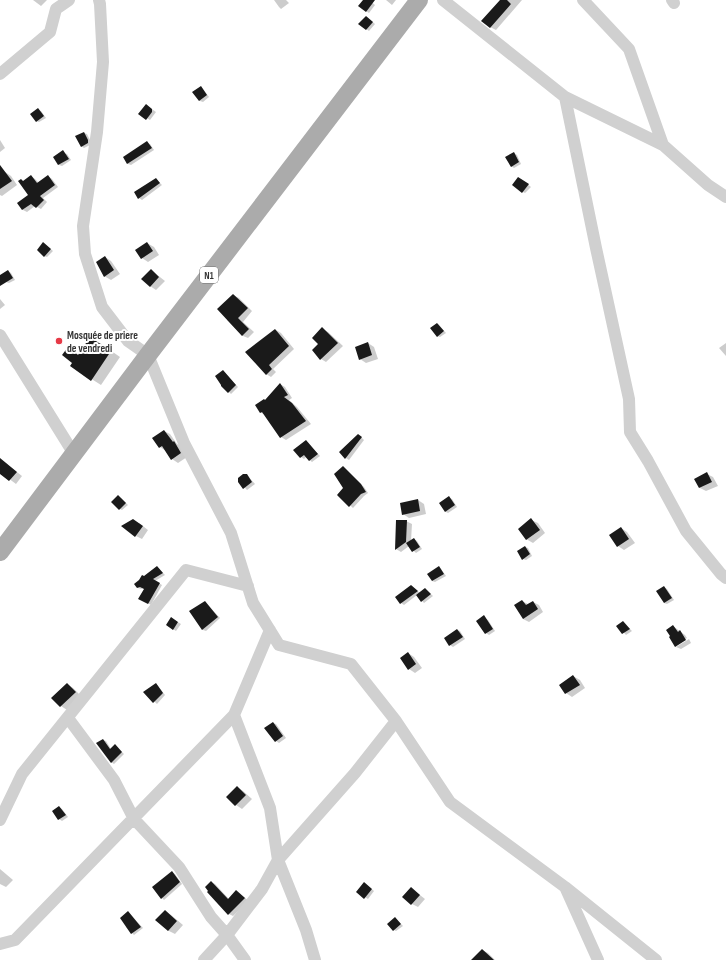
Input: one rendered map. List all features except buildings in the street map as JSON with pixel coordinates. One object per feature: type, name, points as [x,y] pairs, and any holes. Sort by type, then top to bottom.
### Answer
[{"type":"main road","name":"N1","points":[[0,552],[148,355],[419,0]]},
{"type":"street","points":[[0,74],[50,32],[56,9],[69,0]]},
{"type":"street","points":[[98,0],[100,4],[102,62],[97,132],[83,226],[85,254],[102,307],[128,341],[148,355],[184,443],[232,533],[253,603],[279,645],[351,664],[396,721],[450,802],[565,886],[656,960]]},
{"type":"street","points":[[443,0],[565,97],[663,145],[708,185],[726,197]]},
{"type":"street","points":[[583,0],[630,49],[663,145]]},
{"type":"street","points":[[565,97],[629,399],[630,432],[648,461],[686,531],[721,574],[726,578]]},
{"type":"street","points":[[0,335],[74,454]]},
{"type":"street","points":[[0,820],[22,774],[186,570],[248,586]]},
{"type":"street","points":[[0,944],[15,940],[234,715],[270,630]]},
{"type":"street","points":[[234,715],[270,808],[278,860],[310,942],[315,960]]},
{"type":"street","points":[[68,718],[114,780],[134,819],[179,867],[211,917],[227,935],[245,960]]},
{"type":"street","points":[[204,960],[227,935],[262,889],[278,860],[355,773],[396,721]]},
{"type":"street","points":[[565,886],[598,960]]},
{"type":"street","points":[[310,942],[310,960]]},
{"type":"place","name":"Mosquée de priere de vendredi","points":[[59,341]]}]
